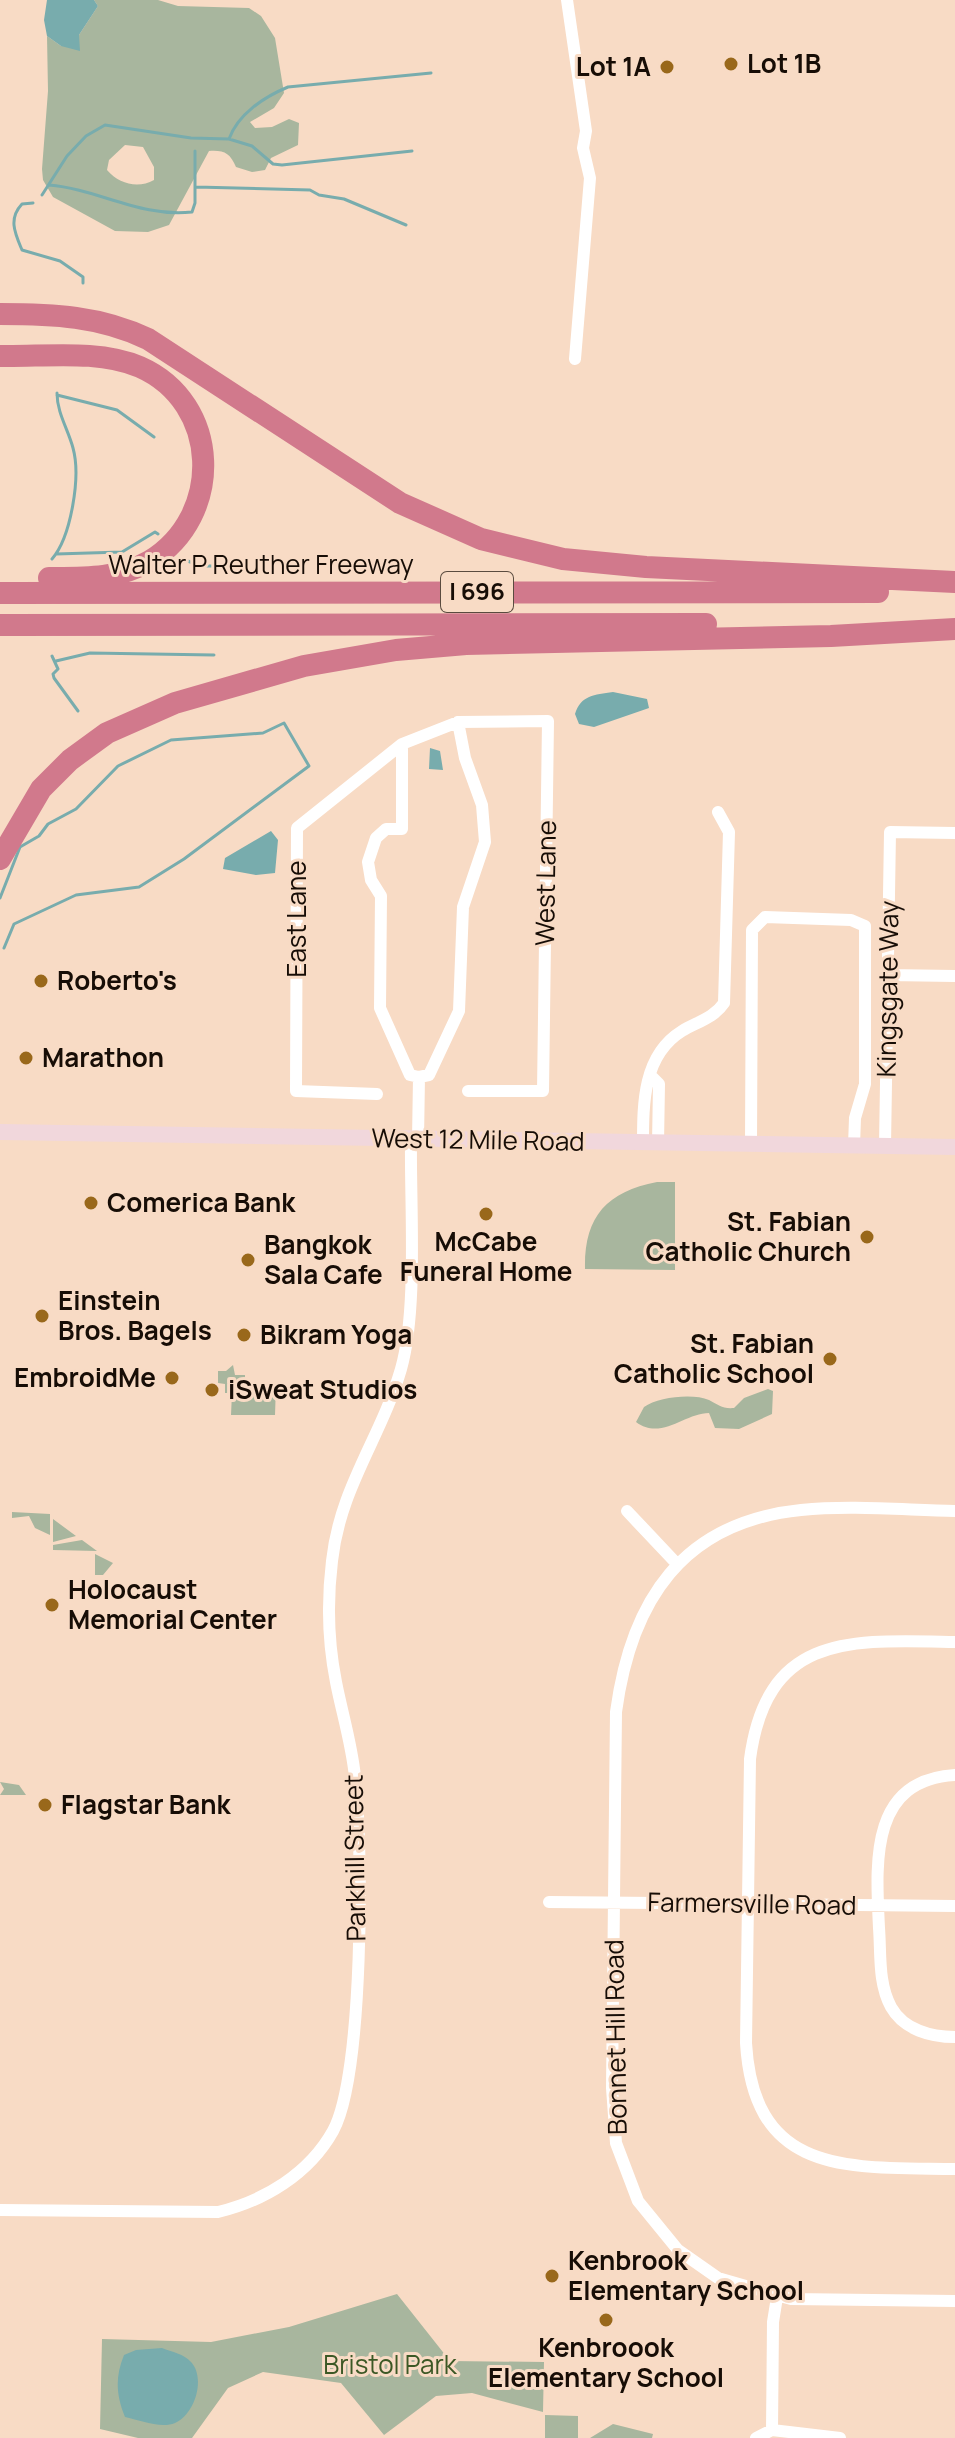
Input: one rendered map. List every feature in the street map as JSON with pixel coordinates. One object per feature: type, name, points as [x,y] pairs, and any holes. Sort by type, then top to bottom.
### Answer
[{"type":"highway","points":[[0,314],[86,317],[122,327],[148,339],[400,503],[445,525],[506,546],[603,564],[955,582]]},
{"type":"highway","points":[[0,356],[110,359],[141,368],[164,383],[188,410],[202,442],[205,469],[200,497],[189,522],[172,543],[143,564],[104,577],[0,579]]},
{"type":"highway","name":"Walter P Reuther Freeway","points":[[0,593],[955,592]]},
{"type":"highway","name":"I 696","points":[[0,625],[955,626]]},
{"type":"highway","points":[[0,639],[208,639],[359,625]]},
{"type":"highway","points":[[0,859],[41,789],[70,760],[107,733],[175,703],[304,666],[367,654],[466,644],[831,636],[955,626]]},
{"type":"main road","name":"West 12 Mile Road","points":[[0,1132],[955,1147]]},
{"type":"street","points":[[567,0],[586,131],[583,148],[590,178],[575,359]]},
{"type":"street","name":"West Lane","points":[[429,733],[458,722],[548,721],[543,1091],[468,1091]]},
{"type":"street","points":[[402,744],[402,829],[386,829],[376,838],[368,862],[371,880],[381,896],[380,1008],[410,1075],[419,1077],[429,1075],[459,1011],[463,907],[485,842],[482,805],[465,758],[458,722]]},
{"type":"street","name":"East Lane","points":[[377,1094],[296,1091],[297,828],[402,744],[429,733]]},
{"type":"street","points":[[650,1144],[644,1083],[671,1039],[714,1015],[724,1003],[729,832],[718,812]]},
{"type":"street","name":"Kingsgate Way","points":[[885,1146],[890,832],[955,833]]},
{"type":"street","points":[[751,1145],[752,930],[765,917],[851,920],[860,922],[867,932],[865,1084],[855,1118],[854,1146]]},
{"type":"street","points":[[888,975],[955,976]]},
{"type":"street","name":"Parkhill Street","points":[[0,2210],[218,2212],[239,2207],[281,2187],[301,2169],[333,2130],[345,2090],[354,2006],[358,1806],[330,1647],[330,1588],[342,1509],[351,1480],[393,1395],[405,1352],[419,1077]]},
{"type":"street","name":"Bonnet Hill Road","points":[[955,1511],[822,1509],[772,1514],[724,1531],[677,1564],[649,1598],[636,1624],[620,1682],[616,1712],[612,2088],[616,2143],[629,2183],[649,2217],[678,2250],[718,2278],[777,2297],[955,2301]]},
{"type":"street","points":[[627,1511],[677,1564]]},
{"type":"street","points":[[955,1642],[836,1645],[799,1661],[771,1692],[760,1714],[750,1759],[747,2065],[764,2114],[781,2136],[801,2152],[833,2164],[955,2169]]},
{"type":"street","points":[[955,1775],[916,1783],[893,1808],[879,1846],[878,1905],[882,1981],[892,2008],[918,2030],[930,2035],[955,2037]]},
{"type":"street","name":"Farmersville Road","points":[[549,1902],[955,1906]]},
{"type":"street","points":[[772,2430],[773,2322],[777,2297]]},
{"type":"street","points":[[756,2438],[772,2430],[840,2438]]},
{"type":"green space","points":[[94,0],[158,0],[178,6],[249,8],[261,16],[275,38],[284,93],[274,108],[250,122],[255,128],[272,127],[289,119],[299,123],[298,145],[271,158],[265,170],[252,172],[236,167],[226,153],[209,151],[169,225],[148,232],[115,231],[53,197],[43,180],[42,169],[48,91],[47,36],[61,46],[79,35],[98,6]],"holes":[[[125,145],[143,147],[154,167],[154,180],[129,184],[107,170],[109,160]]]},
{"type":"green space","points":[[657,1182],[675,1182],[675,1270],[585,1269],[589,1235],[602,1210],[624,1192]]},
{"type":"green space","points":[[233,1365],[235,1375],[245,1375],[245,1385],[276,1385],[275,1415],[231,1415],[232,1393],[225,1393],[225,1384],[218,1383],[218,1371],[226,1371]]},
{"type":"green space","points":[[768,1389],[773,1391],[772,1414],[739,1429],[715,1428],[709,1413],[664,1428],[645,1427],[636,1422],[644,1407],[658,1401],[694,1397],[734,1408],[744,1398]]},
{"type":"green space","points":[[12,1512],[50,1514],[50,1535],[35,1528],[29,1516],[12,1518]]},
{"type":"green space","points":[[53,1519],[76,1536],[53,1542]]},
{"type":"green space","points":[[82,1540],[97,1551],[53,1550],[53,1545]]},
{"type":"green space","points":[[95,1554],[113,1563],[103,1575],[95,1575]]},
{"type":"green space","points":[[0,1782],[19,1785],[26,1795],[0,1795],[4,1789]]},
{"type":"green space","name":"Bristol Park","points":[[397,2294],[450,2361],[544,2362],[543,2412],[472,2393],[436,2396],[384,2435],[341,2383],[263,2372],[228,2388],[192,2438],[138,2438],[100,2429],[102,2339],[211,2342],[289,2327]]},
{"type":"green space","points":[[545,2415],[578,2416],[578,2438],[545,2438]]},
{"type":"green space","points":[[613,2424],[653,2434],[652,2438],[590,2438]]},
{"type":"water","points":[[47,0],[94,0],[98,6],[79,35],[80,51],[61,46],[47,36],[44,20]]},
{"type":"water","points":[[613,692],[647,699],[649,708],[594,727],[579,724],[575,714],[581,703],[589,697]]},
{"type":"water","points":[[430,748],[440,751],[443,770],[429,769]]},
{"type":"water","points":[[271,831],[278,840],[275,873],[256,875],[223,869],[225,858]]},
{"type":"water","points":[[162,2348],[185,2357],[195,2369],[198,2386],[193,2404],[182,2418],[169,2425],[125,2417],[118,2386],[124,2355],[136,2350]]},
{"type":"waterway","points":[[229,139],[253,107],[288,87],[431,73]]},
{"type":"waterway","points":[[42,195],[67,156],[86,136],[105,125],[191,138],[229,139],[252,146],[273,164],[282,165],[412,151]]},
{"type":"waterway","points":[[49,185],[155,211],[192,212],[195,203],[195,151]]},
{"type":"waterway","points":[[196,187],[310,190],[319,195],[344,199],[406,225]]},
{"type":"waterway","points":[[33,203],[22,204],[15,215],[15,232],[22,250],[60,261],[83,277],[83,283]]},
{"type":"waterway","points":[[52,559],[69,522],[76,474],[73,448],[57,393]]},
{"type":"waterway","points":[[57,395],[117,410],[154,437]]},
{"type":"waterway","points":[[56,554],[122,552],[155,532],[158,534]]},
{"type":"waterway","points":[[183,559],[200,566],[219,566]]},
{"type":"waterway","points":[[56,661],[90,653],[214,655]]},
{"type":"waterway","points":[[52,656],[58,669],[53,674],[54,678],[78,711]]},
{"type":"waterway","points":[[0,898],[20,847],[39,836],[48,824],[76,809],[118,766],[171,740],[263,733],[284,723],[309,766],[184,859],[139,887],[76,895],[14,924],[4,948]]},
{"type":"place","name":"Lot 1B","points":[[731,64]]},
{"type":"place","name":"Lot 1A","points":[[667,67]]},
{"type":"place","name":"Roberto's","points":[[41,981]]},
{"type":"place","name":"Marathon","points":[[26,1058]]},
{"type":"place","name":"Comerica Bank","points":[[91,1203]]},
{"type":"place","name":"McCabe Funeral Home","points":[[486,1214]]},
{"type":"place","name":"St. Fabian Catholic Church","points":[[867,1237]]},
{"type":"place","name":"Bangkok Sala Cafe","points":[[248,1260]]},
{"type":"place","name":"Einstein Bros. Bagels","points":[[42,1316]]},
{"type":"place","name":"Bikram Yoga","points":[[244,1335]]},
{"type":"place","name":"St. Fabian Catholic School","points":[[830,1359]]},
{"type":"place","name":"EmbroidMe","points":[[172,1378]]},
{"type":"place","name":"iSweat Studios","points":[[212,1390]]},
{"type":"place","name":"Holocaust Memorial Center","points":[[52,1605]]},
{"type":"place","name":"Flagstar Bank","points":[[45,1805]]},
{"type":"place","name":"Kenbrook Elementary School","points":[[552,2276]]},
{"type":"place","name":"Kenbroook Elementary School","points":[[606,2320]]}]
